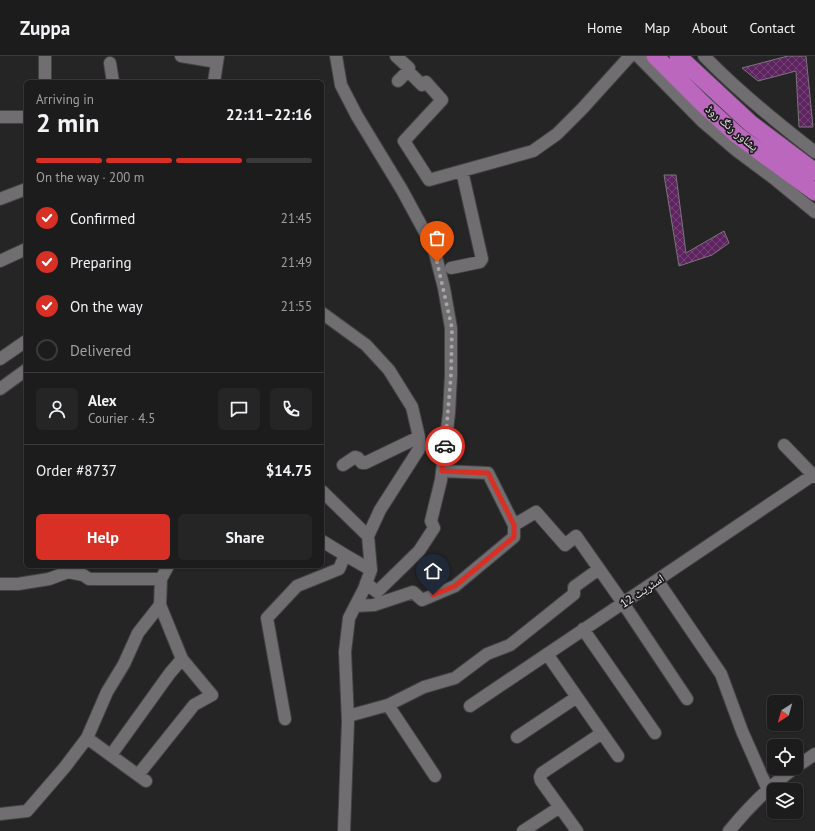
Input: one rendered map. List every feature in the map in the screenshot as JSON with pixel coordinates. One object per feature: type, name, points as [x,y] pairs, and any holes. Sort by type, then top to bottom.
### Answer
[{"type":"highway","name":"پشاور رنگ روڈ","points":[[655,56],[737,135],[815,192]]},
{"type":"highway","name":"پشاور رنگ روڈ","points":[[678,56],[750,123],[815,172]]},
{"type":"street","points":[[45,56],[45,80]]},
{"type":"street","points":[[181,56],[218,59],[214,80]]},
{"type":"street","points":[[336,56],[340,85],[402,190],[434,249],[452,328],[451,383],[442,471],[431,521],[434,528],[419,551],[378,592],[366,583]]},
{"type":"street","points":[[396,56],[410,68],[398,81]]},
{"type":"street","points":[[408,71],[422,85],[426,82],[442,100],[404,141],[429,180],[532,151],[557,134],[630,56]]},
{"type":"street","points":[[638,56],[703,122],[815,212]]},
{"type":"street","points":[[704,56],[721,74],[815,152]]},
{"type":"street","points":[[110,63],[114,80]]},
{"type":"street","points":[[0,117],[24,116]]},
{"type":"street","points":[[451,268],[480,262],[482,260],[462,171]]},
{"type":"street","points":[[0,199],[24,190]]},
{"type":"street","points":[[0,261],[24,250]]},
{"type":"street","points":[[324,314],[366,345],[389,370],[412,407],[419,437],[419,449],[380,510],[368,536],[371,570],[356,606],[349,618],[345,652],[348,716],[344,831]]},
{"type":"street","points":[[0,359],[24,342]]},
{"type":"street","points":[[0,389],[24,371]]},
{"type":"street","points":[[343,465],[355,457],[362,463],[365,463],[419,437]]},
{"type":"street","points":[[784,445],[814,476]]},
{"type":"street","points":[[356,606],[374,605],[413,592],[422,600],[455,586],[514,537],[514,525],[488,473],[442,471]]},
{"type":"street","name":"اسٹریٹ 12","points":[[470,706],[583,629],[814,476]]},
{"type":"street","points":[[324,493],[368,536]]},
{"type":"street","points":[[514,525],[536,512],[564,546],[576,536],[687,699]]},
{"type":"street","points":[[324,542],[371,570]]},
{"type":"street","points":[[285,719],[266,618],[297,586],[339,569],[345,555]]},
{"type":"street","points":[[87,738],[142,778],[194,706],[212,695],[182,659],[160,605],[162,579],[167,568]]},
{"type":"street","points":[[348,716],[388,705],[424,688],[455,678],[487,654],[510,645],[574,594],[574,587],[599,569]]},
{"type":"street","points":[[0,584],[18,584],[49,579],[68,572],[83,574],[89,579],[162,579]]},
{"type":"street","points":[[657,580],[721,674],[742,731],[767,788]]},
{"type":"street","points":[[0,814],[27,811],[65,767],[87,738],[107,692],[124,664],[138,633],[160,605]]},
{"type":"street","points":[[583,629],[655,733]]},
{"type":"street","points":[[547,654],[618,756]]},
{"type":"street","points":[[111,755],[170,673],[182,659]]},
{"type":"street","points":[[517,737],[577,697]]},
{"type":"street","points":[[388,705],[435,776]]},
{"type":"street","points":[[577,831],[540,777],[542,774],[602,733]]},
{"type":"street","points":[[803,762],[815,754]]},
{"type":"street","points":[[775,783],[784,775]]},
{"type":"street","points":[[729,831],[767,791]]},
{"type":"street","points":[[523,831],[560,807]]},
{"type":"building","points":[[788,56],[806,56],[813,127],[799,127],[796,71],[758,81],[742,68]]},
{"type":"building","points":[[664,175],[676,175],[686,253],[724,231],[729,243],[712,255],[679,266]]},
{"type":"way so far","points":[[437,262],[452,328],[449,413],[445,446]]},
{"type":"route","points":[[433,595],[455,586],[514,537],[514,525],[488,473],[442,471],[445,446]]}]
